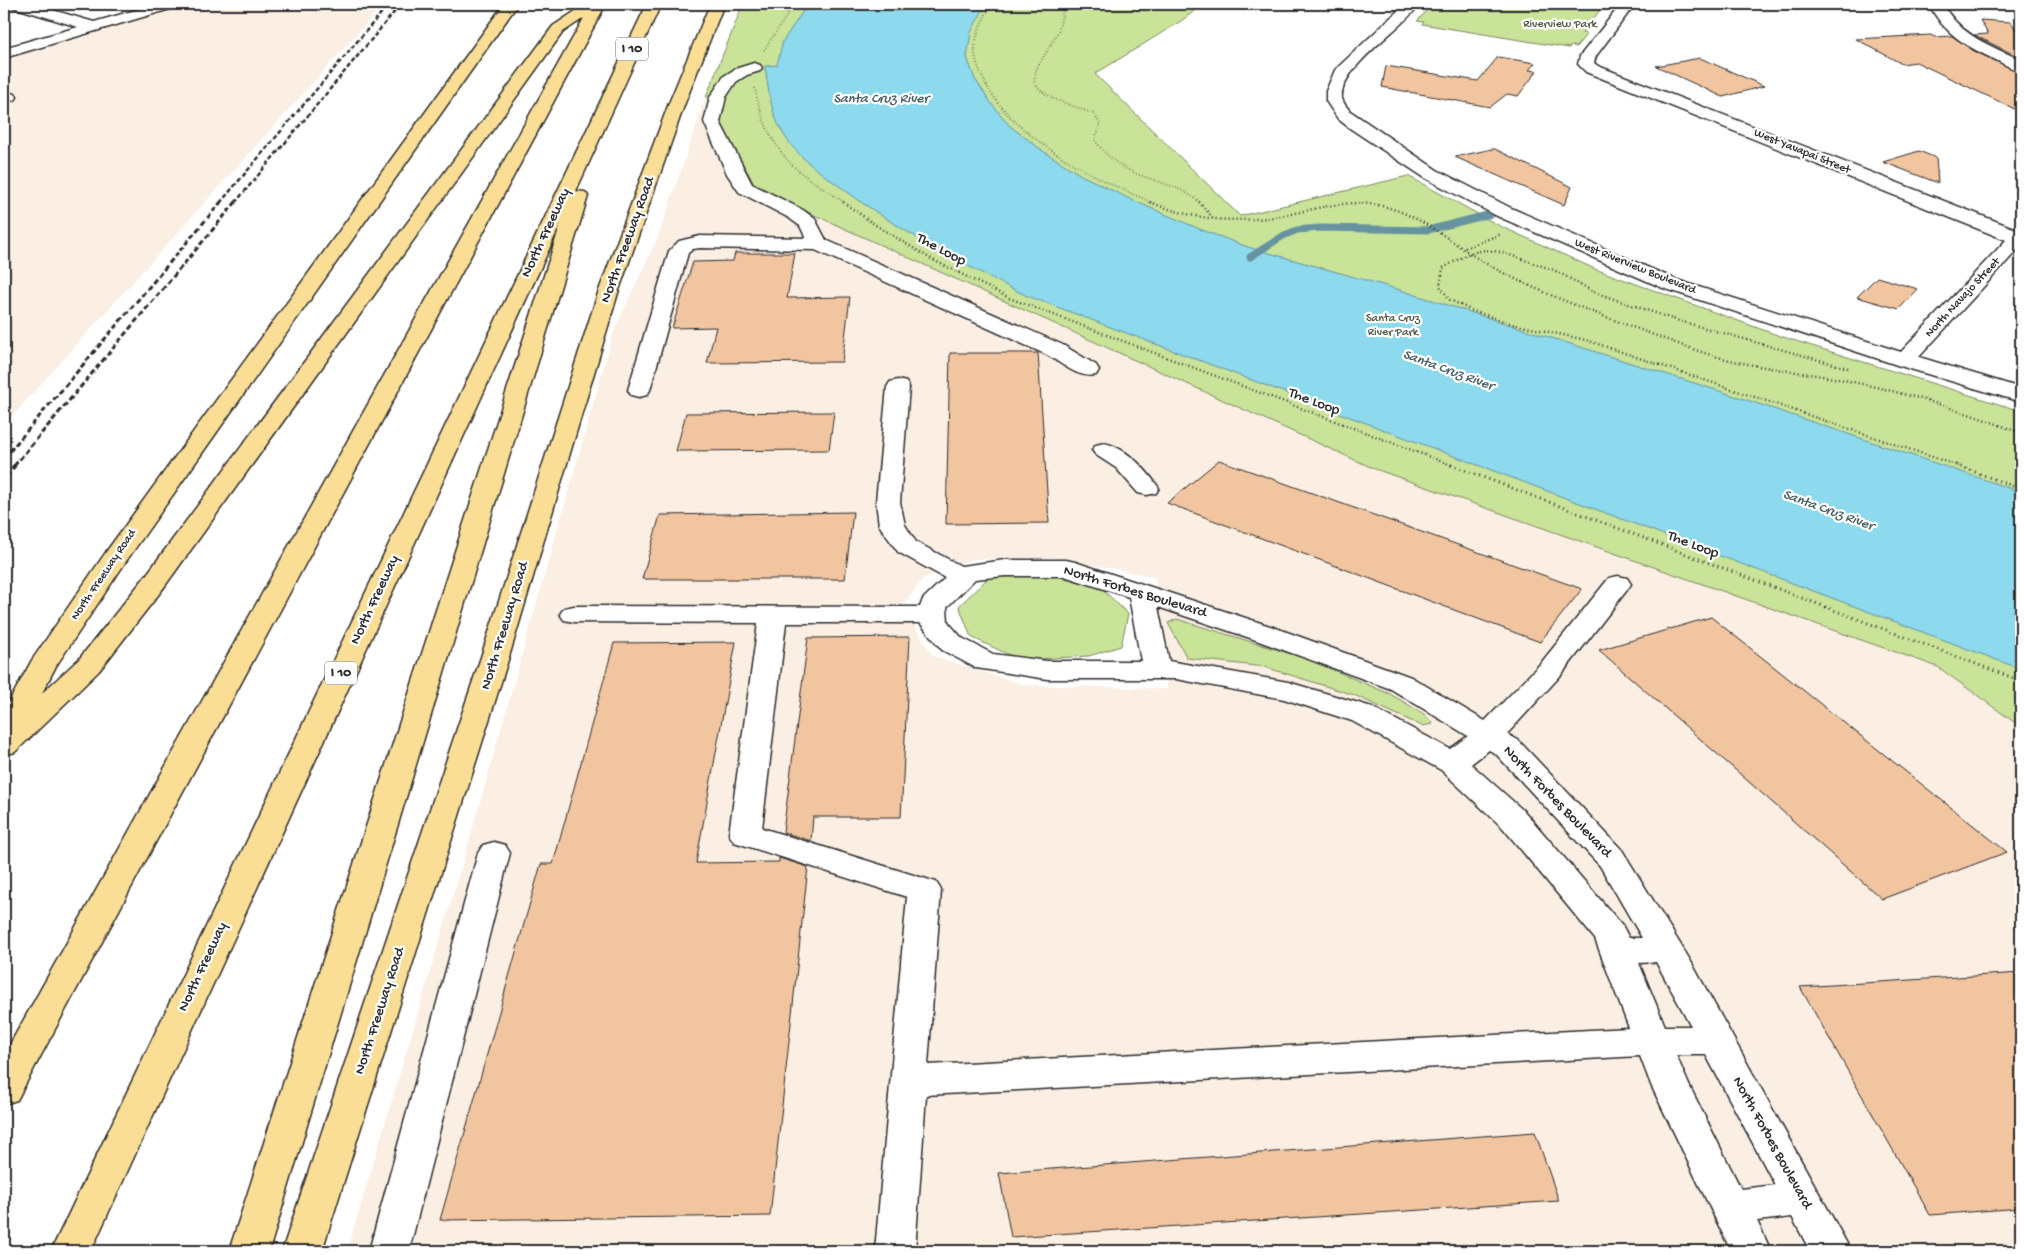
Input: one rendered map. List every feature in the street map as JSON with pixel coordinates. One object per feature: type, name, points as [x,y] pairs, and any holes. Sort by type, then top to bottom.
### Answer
[{"type":"main road","name":"North Freeway Road","points":[[4,738],[42,666],[114,558],[511,4]]},
{"type":"main road","points":[[4,745],[89,665],[153,584],[558,29],[597,4]]},
{"type":"main road","points":[[4,1089],[597,4]]},
{"type":"main road","name":"North Freeway","points":[[71,1251],[654,4]]},
{"type":"main road","name":"North Freeway Road","points":[[302,1251],[495,657],[608,293],[677,102],[717,4]]},
{"type":"main road","points":[[249,1251],[611,95]]},
{"type":"street","points":[[18,4],[95,27]]},
{"type":"street","points":[[4,53],[172,4]]},
{"type":"street","name":"West Riverview Boulevard","points":[[1413,4],[1341,73],[1334,90],[1334,101],[1344,115],[1431,174],[1504,212],[1670,284],[1905,360],[2021,395]]},
{"type":"street","name":"West Yavapai Street","points":[[1628,4],[1588,56],[1586,64],[1592,68],[2020,238]]},
{"type":"street","points":[[1936,4],[1940,17],[1950,28],[1968,40],[2021,66]]},
{"type":"street","points":[[754,68],[741,72],[730,79],[718,97],[712,122],[736,174],[745,188],[796,214],[808,223],[818,244]]},
{"type":"street","name":"North Navajo Street","points":[[1905,360],[2020,238]]},
{"type":"street","points":[[639,390],[679,251],[686,245],[700,242],[818,244],[1055,350],[1088,370]]},
{"type":"street","points":[[898,388],[888,502],[892,526],[907,547],[962,578]]},
{"type":"street","points":[[1104,450],[1124,464],[1148,488]]},
{"type":"street","name":"North Forbes Boulevard","points":[[934,614],[934,605],[968,572],[1005,568],[1066,568],[1142,592],[1401,683],[1507,747],[1611,858],[1665,948],[1831,1251]]},
{"type":"street","points":[[1452,763],[1488,736],[1550,669],[1618,584]]},
{"type":"street","points":[[1142,592],[1157,670]]},
{"type":"street","points":[[574,614],[934,614],[934,623],[952,644],[986,662],[1047,670],[1176,670],[1288,691],[1362,714],[1452,763],[1514,820],[1610,934],[1670,1085],[1751,1251]]},
{"type":"street","points":[[773,615],[745,834],[924,890],[895,1251]]},
{"type":"street","points":[[389,1251],[494,854]]},
{"type":"street","points":[[1616,952],[1665,948]]},
{"type":"street","points":[[908,1081],[1653,1040],[1715,1040]]},
{"type":"street","points":[[1730,1207],[1802,1199]]},
{"type":"path","points":[[754,68],[757,60],[786,17],[792,4]]},
{"type":"path","points":[[992,4],[976,40],[975,58],[980,75],[1002,108],[1024,130],[1075,166],[1116,188],[1169,210],[1200,219],[1245,222],[1274,218],[1313,208],[1359,204],[1394,208],[1534,289],[1682,344],[1736,362],[1869,386],[1946,407],[2021,433]]},
{"type":"path","points":[[1064,4],[1059,30],[1036,70],[1034,83],[1046,97],[1094,114],[1100,124],[1095,140],[1099,150],[1121,167],[1161,182],[1198,201],[1216,220]]},
{"type":"path","name":"The Loop","points":[[754,68],[752,75],[759,110],[770,136],[792,165],[876,226],[933,260],[1009,298],[2021,681]]},
{"type":"path","points":[[1464,249],[1529,223]]},
{"type":"path","points":[[1850,368],[1676,320],[1596,293],[1554,270],[1502,252],[1486,250],[1470,253],[1443,268],[1440,286],[1450,300],[1473,311],[1513,324],[1558,333],[1595,344],[1908,448],[2021,489]]},
{"type":"shaded area","points":[[181,4],[384,4],[4,425],[4,57]]},
{"type":"shaded area","points":[[706,97],[757,189],[1375,469],[1938,667],[2021,727],[2021,1251],[347,1251],[470,838],[614,331],[658,237]],"holes":[[[1057,558],[1155,577],[1167,689],[1024,685],[933,656],[902,606],[924,578],[972,559]]]},
{"type":"green space","name":"Santa Cruz River Park","points":[[743,4],[1204,4],[1181,21],[1095,74],[1240,216],[1408,176],[1500,226],[1595,269],[1780,336],[2021,411],[2021,727],[1938,667],[1375,469],[757,189],[706,97]]},
{"type":"green space","name":"Riverview Park","points":[[1433,4],[1605,4],[1582,33],[1587,34],[1576,47],[1571,46],[1569,48],[1422,24],[1424,22],[1417,21]]},
{"type":"green space","points":[[1054,576],[1098,585],[1128,614],[1121,646],[1089,656],[1020,660],[971,637],[959,606],[989,577]]},
{"type":"green space","points":[[1177,619],[1307,659],[1390,694],[1424,714],[1433,724],[1422,726],[1354,695],[1265,667],[1187,658],[1168,623]]},
{"type":"water","name":"Santa Cruz River","points":[[808,4],[986,4],[971,32],[967,57],[975,79],[991,103],[1010,126],[1043,151],[1081,175],[1132,200],[1202,230],[1248,247],[1397,289],[1732,395],[2021,492],[2021,669],[1025,295],[954,258],[864,204],[824,175],[799,154],[780,128],[768,90],[765,66],[777,65],[783,41]]},
{"type":"building","points":[[1980,20],[2011,22],[2021,38],[2021,58],[1974,35],[1988,34]]},
{"type":"building","points":[[1931,35],[1934,37],[1952,36],[1974,51],[2021,73],[2021,112],[1916,62],[1902,64],[1856,39]]},
{"type":"building","points":[[1498,57],[1535,63],[1529,70],[1537,71],[1518,96],[1507,94],[1490,107],[1382,87],[1386,66],[1478,81]]},
{"type":"building","points":[[1700,58],[1764,86],[1723,97],[1656,66]]},
{"type":"building","points":[[1492,149],[1572,187],[1564,205],[1455,157]]},
{"type":"building","points":[[1919,151],[1936,158],[1938,183],[1883,162]]},
{"type":"building","points":[[735,253],[795,253],[787,298],[850,297],[842,362],[707,363],[716,327],[672,328],[693,262],[733,261]]},
{"type":"building","points":[[1877,277],[1918,289],[1899,309],[1857,297]]},
{"type":"building","points":[[950,353],[1038,353],[1049,523],[946,524]]},
{"type":"building","points":[[834,412],[829,450],[676,451],[686,413]]},
{"type":"building","points":[[1219,460],[1582,589],[1540,642],[1167,503]]},
{"type":"building","points":[[853,512],[845,579],[642,579],[660,515]]},
{"type":"building","points":[[1711,617],[2007,852],[1882,899],[1599,650]]},
{"type":"building","points":[[910,637],[901,817],[813,817],[811,841],[783,832],[808,638]]},
{"type":"building","points":[[736,642],[696,863],[779,862],[779,858],[808,867],[770,1216],[440,1220],[541,864],[553,864],[614,643]]},
{"type":"building","points":[[2021,973],[2021,1208],[1930,1215],[1800,987]]},
{"type":"building","points":[[1535,1132],[1559,1201],[1011,1237],[999,1173]]},
{"type":"waterway","points":[[1250,257],[1283,236],[1297,230],[1320,228],[1428,230],[1495,213]]},
{"type":"railway","points":[[220,203],[389,4]]},
{"type":"railway","points":[[235,203],[401,4]]},
{"type":"railway","points":[[4,458],[221,202]]},
{"type":"railway","points":[[14,466],[236,202]]},
{"type":"railway","points":[[4,479],[15,465]]}]
